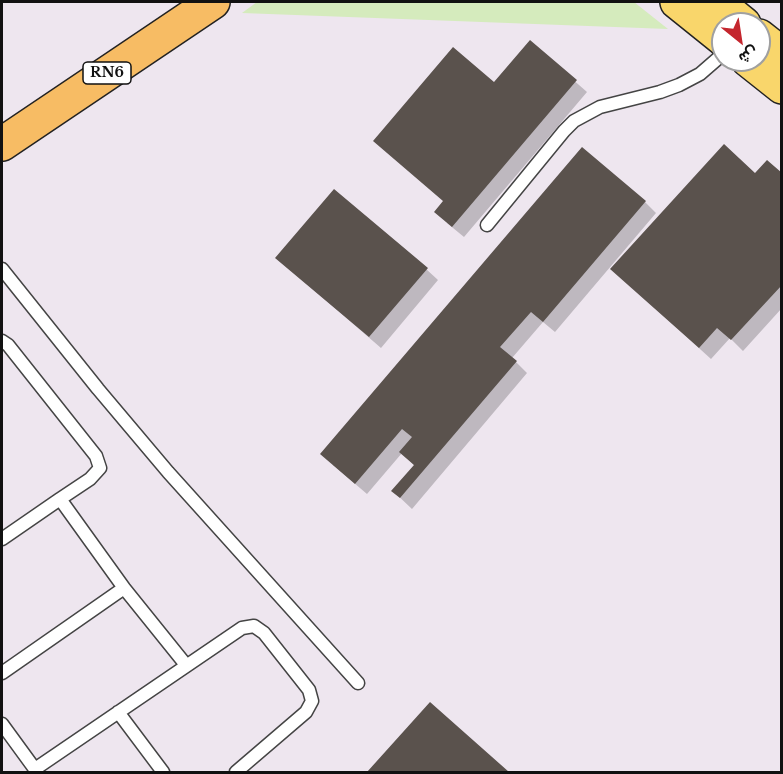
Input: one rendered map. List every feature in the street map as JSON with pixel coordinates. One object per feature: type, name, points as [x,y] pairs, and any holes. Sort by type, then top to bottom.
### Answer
[{"type":"highway","name":"RN6","points":[[2,119],[173,2]]},
{"type":"highway","name":"RN6","points":[[2,144],[213,2]]},
{"type":"main road","points":[[677,2],[711,29]]},
{"type":"main road","points":[[717,2],[729,12]]},
{"type":"main road","points":[[763,72],[782,87]]},
{"type":"lane","points":[[487,225],[574,121],[600,107],[679,85],[700,74],[711,64]]},
{"type":"lane","points":[[2,269],[168,472],[358,683]]},
{"type":"lane","points":[[2,341],[8,345],[96,456],[100,468],[90,479],[2,539]]},
{"type":"lane","points":[[60,499],[124,588],[186,665]]},
{"type":"lane","points":[[2,673],[124,588]]},
{"type":"lane","points":[[2,724],[36,771],[186,665],[242,628],[254,626],[264,633],[309,690],[312,701],[306,712],[236,772]]},
{"type":"lane","points":[[118,712],[163,772]]},
{"type":"shaded area","points":[[2,2],[781,2],[781,772],[2,772]]},
{"type":"green space","points":[[257,2],[634,2],[668,29],[242,13]]},
{"type":"building","points":[[530,40],[577,80],[452,227],[434,212],[443,201],[373,141],[453,47],[494,82]]},
{"type":"building","points":[[724,144],[755,173],[767,160],[782,173],[782,285],[731,340],[717,328],[699,348],[610,269]]},
{"type":"building","points":[[582,147],[646,201],[543,322],[531,312],[500,347],[517,361],[400,498],[391,491],[414,465],[399,452],[412,437],[402,429],[355,484],[320,454]]},
{"type":"building","points":[[334,189],[428,268],[369,337],[275,258]]},
{"type":"building","points":[[430,702],[509,772],[367,772]]}]
